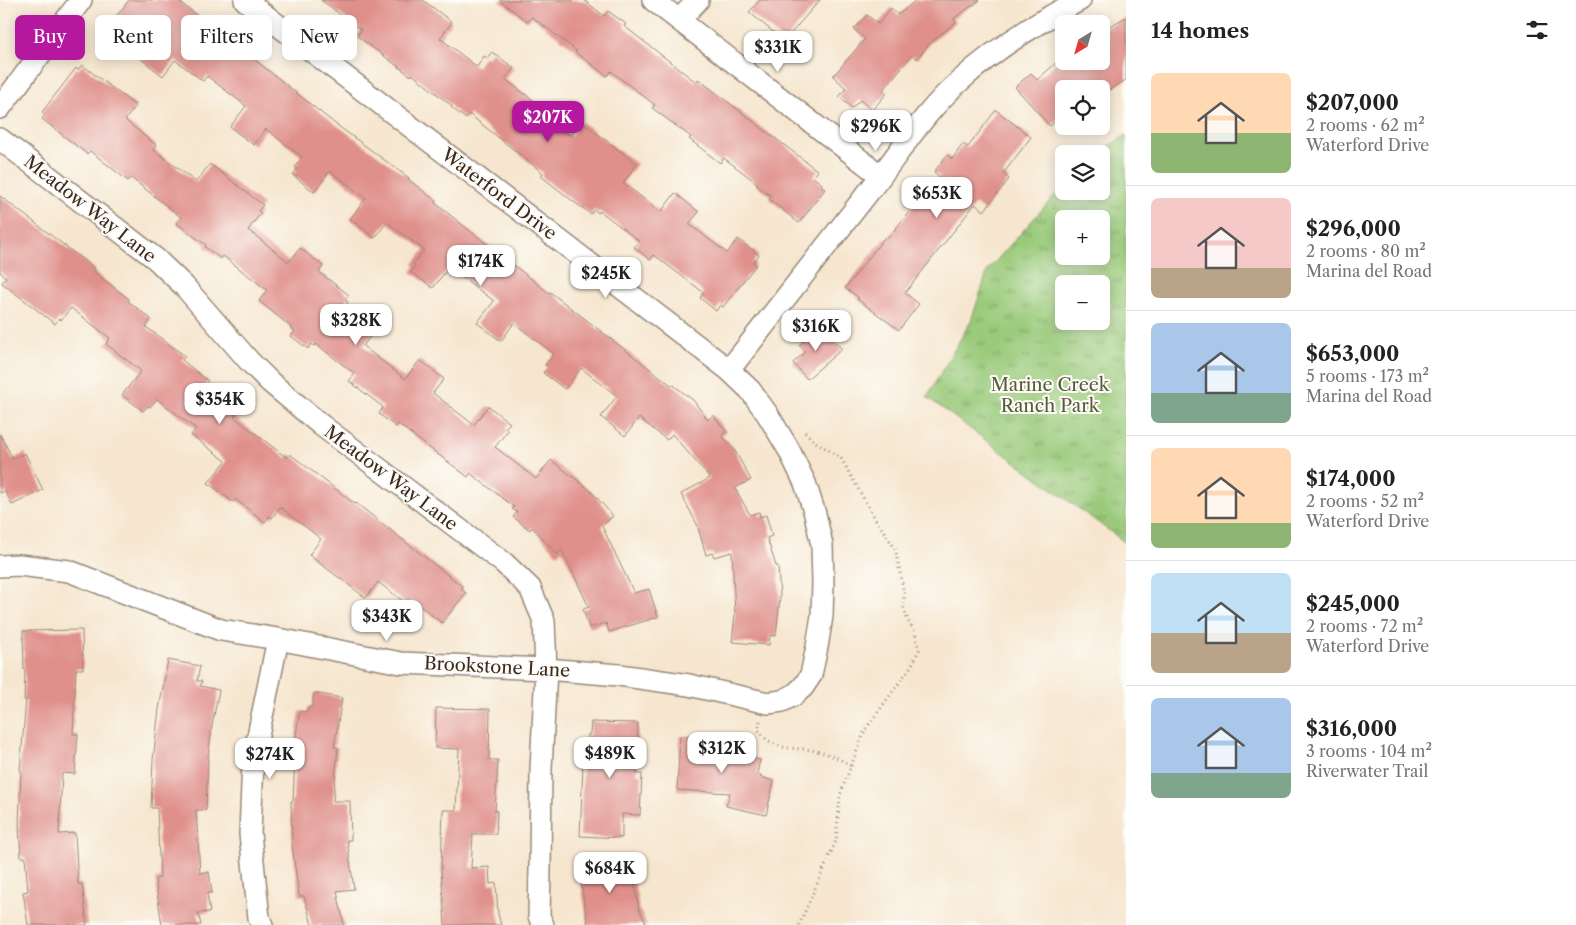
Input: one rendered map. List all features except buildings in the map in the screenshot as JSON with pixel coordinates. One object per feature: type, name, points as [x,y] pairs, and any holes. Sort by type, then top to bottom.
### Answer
[{"type":"street","points":[[0,108],[81,0]]},
{"type":"street","name":"Waterford Drive","points":[[245,0],[730,370],[750,390],[789,450],[805,483],[822,544],[822,616],[818,647],[811,675],[803,687],[794,695]]},
{"type":"street","points":[[653,0],[881,176]]},
{"type":"street","points":[[679,20],[698,0]]},
{"type":"street","points":[[730,370],[881,176],[919,124],[960,80],[983,61],[1030,29],[1080,0]]},
{"type":"street","name":"Meadow Way Lane","points":[[0,139],[156,259],[184,286],[249,361],[292,401],[504,563],[530,588],[544,621],[546,669],[541,769],[539,916],[543,925]]},
{"type":"street","name":"Brookstone Lane","points":[[0,566],[19,565],[69,572],[222,630],[401,663],[546,669],[619,675],[689,685],[768,703],[782,701],[794,695]]},
{"type":"street","points":[[262,925],[259,918],[250,834],[253,760],[278,639]]},
{"type":"path","points":[[799,925],[836,842],[840,795],[865,730],[912,665],[919,650],[915,632],[904,608],[904,592],[895,548],[870,511],[840,458],[814,441],[801,427]]},
{"type":"path","points":[[764,702],[758,730],[767,741],[788,749],[802,749],[825,753],[851,766]]},
{"type":"green space","name":"Marine Creek Ranch Park","points":[[1126,135],[1126,543],[927,397],[971,321],[988,270],[1055,195],[1055,200],[1110,200],[1110,145]]}]
